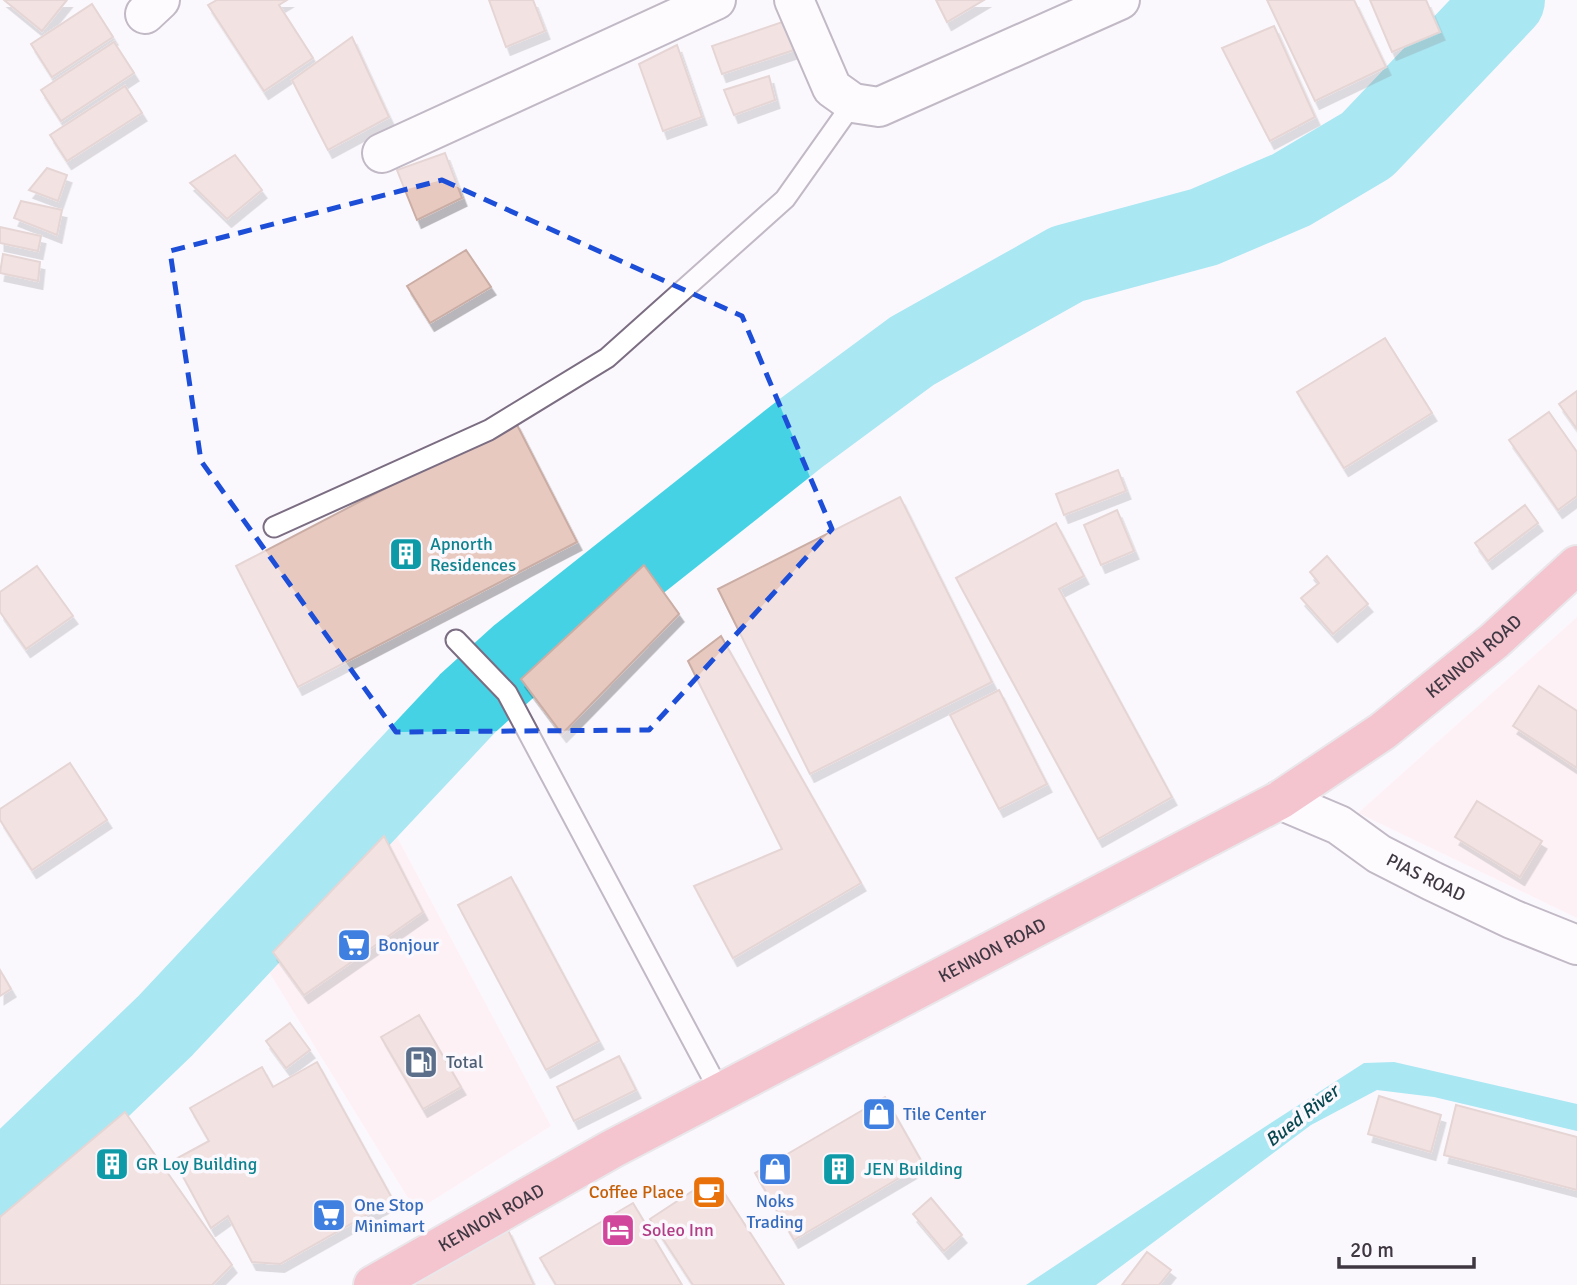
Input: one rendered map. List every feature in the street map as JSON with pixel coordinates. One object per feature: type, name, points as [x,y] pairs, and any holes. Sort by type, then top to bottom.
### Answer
[{"type":"highway","name":"KENNON ROAD","points":[[373,1285],[601,1155],[1280,800],[1383,732],[1494,641],[1577,565]]},
{"type":"street","points":[[382,153],[716,0]]},
{"type":"street","points":[[794,0],[832,88],[853,103],[879,107],[1120,0]]},
{"type":"street","name":"PIAS ROAD","points":[[1280,800],[1339,825],[1379,854],[1432,881],[1512,919],[1577,945]]},
{"type":"lane","points":[[274,527],[489,430],[607,358],[785,199],[853,103]]},
{"type":"lane","points":[[456,640],[507,693],[720,1092]]},
{"type":"highlighted area","points":[[442,180],[742,316],[832,529],[649,730],[396,732],[201,461],[170,251]]},
{"type":"shaded area","points":[[1577,617],[1577,918],[1358,813]]},
{"type":"shaded area","points":[[387,818],[551,1126],[416,1211],[253,946]]},
{"type":"water","name":"Bued River","points":[[1394,1062],[1577,1104],[1577,1131],[1434,1097],[1377,1090],[1311,1125],[1096,1285],[1026,1285],[1364,1063]]},
{"type":"building","points":[[4,0],[67,0],[42,31]]},
{"type":"building","points":[[217,0],[287,0],[279,5],[313,58],[264,91],[208,5]]},
{"type":"building","points":[[489,0],[533,0],[545,31],[506,47]]},
{"type":"building","points":[[936,0],[984,0],[947,22]]},
{"type":"building","points":[[1267,0],[1354,0],[1386,67],[1315,101]]},
{"type":"building","points":[[1370,0],[1426,0],[1440,32],[1392,52]]},
{"type":"building","points":[[92,4],[113,37],[52,77],[31,44]]},
{"type":"building","points":[[794,18],[800,48],[722,74],[712,46]]},
{"type":"building","points":[[1274,26],[1315,117],[1270,141],[1222,48]]},
{"type":"building","points":[[352,37],[389,117],[328,150],[292,80]]},
{"type":"building","points":[[114,42],[134,73],[61,121],[41,90]]},
{"type":"building","points":[[677,45],[702,117],[663,131],[639,64]]},
{"type":"building","points":[[769,76],[775,100],[734,115],[724,90]]},
{"type":"building","points":[[125,86],[142,113],[67,161],[50,135]]},
{"type":"building","points":[[445,153],[462,198],[417,220],[397,170]]},
{"type":"building","points":[[235,155],[262,190],[227,219],[190,183]]},
{"type":"building","points":[[47,168],[67,175],[58,201],[29,190]]},
{"type":"building","points":[[21,201],[62,210],[57,235],[14,218]]},
{"type":"building","points":[[0,227],[41,236],[38,251],[0,243]]},
{"type":"building","points":[[466,250],[491,287],[430,323],[407,286]]},
{"type":"building","points":[[3,254],[40,262],[38,281],[0,273]]},
{"type":"building","points":[[1385,338],[1432,413],[1344,468],[1297,392]]},
{"type":"building","points":[[1577,391],[1577,429],[1559,404]]},
{"type":"building","points":[[1549,412],[1577,452],[1577,496],[1558,510],[1509,440]]},
{"type":"building","name":"Apnorth Residences","points":[[515,421],[577,542],[298,687],[236,566]]},
{"type":"building","points":[[1118,470],[1126,491],[1064,515],[1056,494]]},
{"type":"building","points":[[900,497],[992,682],[810,774],[718,589]]},
{"type":"building","points":[[1525,505],[1538,523],[1488,561],[1475,543]]},
{"type":"building","points":[[1117,510],[1134,551],[1101,565],[1084,525]]},
{"type":"building","points":[[1056,523],[1084,576],[1059,589],[1172,797],[1098,839],[956,578]]},
{"type":"building","points":[[1327,556],[1368,604],[1333,634],[1301,598],[1319,583],[1310,572]]},
{"type":"building","points":[[644,565],[679,614],[562,734],[521,679]]},
{"type":"building","points":[[37,566],[73,616],[26,649],[0,612],[0,592]]},
{"type":"building","points":[[721,636],[861,883],[733,958],[694,886],[782,849],[688,661]]},
{"type":"building","points":[[1539,686],[1577,711],[1577,768],[1513,726]]},
{"type":"building","points":[[999,690],[1047,784],[999,809],[950,715]]},
{"type":"building","points":[[70,763],[107,820],[32,870],[0,820],[0,809]]},
{"type":"building","points":[[1477,801],[1542,841],[1520,877],[1455,837]]},
{"type":"building","points":[[384,836],[423,912],[304,995],[273,952]]},
{"type":"building","points":[[511,877],[599,1041],[546,1070],[458,905]]},
{"type":"building","points":[[0,970],[11,989],[0,996]]},
{"type":"building","name":"Total","points":[[419,1015],[461,1087],[423,1109],[381,1037]]},
{"type":"building","points":[[290,1023],[310,1050],[286,1068],[266,1041]]},
{"type":"building","points":[[619,1056],[636,1090],[574,1121],[557,1087]]},
{"type":"building","points":[[317,1062],[393,1200],[280,1264],[252,1262],[228,1216],[211,1228],[174,1160],[209,1141],[190,1108],[262,1067],[273,1087]]},
{"type":"building","points":[[1379,1096],[1441,1115],[1431,1152],[1368,1134]]},
{"type":"building","name":"JEN Building","points":[[885,1097],[923,1164],[794,1240],[755,1173]]},
{"type":"building","points":[[1456,1105],[1577,1137],[1577,1190],[1444,1155]]},
{"type":"building","name":"GR Loy Building","points":[[125,1112],[232,1265],[212,1285],[0,1285],[0,1217]]},
{"type":"building","points":[[714,1177],[784,1285],[693,1285],[650,1219]]},
{"type":"building","points":[[931,1198],[962,1235],[944,1251],[913,1214]]},
{"type":"building","name":"Soleo Inn","points":[[633,1203],[682,1285],[556,1285],[540,1258]]},
{"type":"building","points":[[507,1228],[534,1285],[391,1285]]},
{"type":"building","points":[[1147,1252],[1171,1270],[1159,1285],[1122,1285]]},
{"type":"waterway","points":[[0,1181],[165,1026],[468,703],[521,655],[801,433],[912,351],[1067,264],[1204,227],[1291,190],[1367,145],[1505,0]]},
{"type":"place","name":"Apnorth Residences","points":[[406,554]]},
{"type":"place","name":"Bonjour","points":[[354,945]]},
{"type":"place","name":"Total","points":[[421,1062]]},
{"type":"place","name":"Tile Center","points":[[879,1114]]},
{"type":"place","name":"GR Loy Building","points":[[112,1164]]},
{"type":"place","name":"Noks Trading","points":[[775,1169]]},
{"type":"place","name":"JEN Building","points":[[839,1169]]},
{"type":"place","name":"Coffee Place","points":[[709,1192]]},
{"type":"place","name":"One Stop Minimart","points":[[329,1215]]},
{"type":"place","name":"Soleo Inn","points":[[618,1230]]}]
